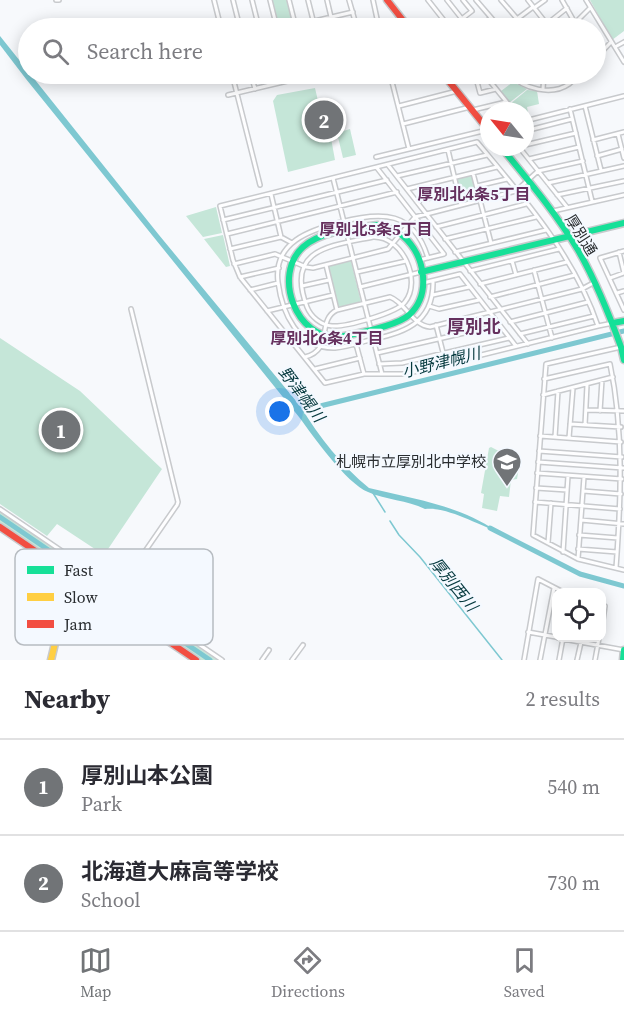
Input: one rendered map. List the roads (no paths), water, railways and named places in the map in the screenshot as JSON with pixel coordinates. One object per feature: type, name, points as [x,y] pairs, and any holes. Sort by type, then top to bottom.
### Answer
[{"type":"street","points":[[214,0],[218,18]]},
{"type":"street","points":[[233,0],[238,18]]},
{"type":"street","points":[[252,0],[256,18]]},
{"type":"street","points":[[270,0],[275,18]]},
{"type":"street","points":[[289,0],[294,18]]},
{"type":"street","points":[[308,0],[313,18]]},
{"type":"street","points":[[327,0],[331,17]]},
{"type":"street","points":[[349,0],[354,18]]},
{"type":"street","points":[[373,0],[377,18]]},
{"type":"street","points":[[387,0],[401,18]]},
{"type":"street","points":[[428,0],[442,18]]},
{"type":"street","points":[[447,0],[461,18]]},
{"type":"street","points":[[463,0],[472,11],[463,18]]},
{"type":"street","points":[[476,0],[491,18]]},
{"type":"street","points":[[501,0],[515,18]]},
{"type":"street","points":[[528,0],[541,18]]},
{"type":"street","points":[[519,18],[545,0]]},
{"type":"street","points":[[562,0],[572,18]]},
{"type":"street","points":[[586,0],[596,18]]},
{"type":"street","points":[[555,18],[567,8]]},
{"type":"street","points":[[580,18],[590,8]]},
{"type":"street","points":[[327,18],[352,12]]},
{"type":"street","points":[[606,33],[624,62]]},
{"type":"street","points":[[606,47],[611,41]]},
{"type":"street","points":[[615,47],[624,42]]},
{"type":"street","points":[[235,84],[260,185]]},
{"type":"street","points":[[254,84],[255,89]]},
{"type":"street","points":[[228,95],[272,84]]},
{"type":"street","points":[[393,84],[409,149]]},
{"type":"street","points":[[451,84],[480,120]]},
{"type":"street","points":[[478,84],[480,93],[496,89]]},
{"type":"street","points":[[492,84],[506,102]]},
{"type":"street","points":[[522,84],[543,89],[557,89],[568,84]]},
{"type":"street","points":[[543,84],[543,89]]},
{"type":"street","points":[[399,106],[457,92]]},
{"type":"street","points":[[534,119],[624,96]]},
{"type":"street","points":[[585,106],[601,170]]},
{"type":"street","points":[[403,124],[480,107]]},
{"type":"street","points":[[570,110],[592,201]]},
{"type":"street","points":[[534,129],[572,119]]},
{"type":"street","points":[[376,157],[480,131]]},
{"type":"street","points":[[593,140],[624,132]]},
{"type":"street","points":[[534,143],[576,133]]},
{"type":"street","points":[[618,134],[624,158]]},
{"type":"street","points":[[480,146],[477,142],[220,207],[234,264],[240,277],[325,383],[364,374],[405,374],[624,321]]},
{"type":"street","points":[[529,159],[579,147]]},
{"type":"street","points":[[597,156],[622,149]]},
{"type":"street","points":[[448,150],[461,206]]},
{"type":"street","points":[[397,176],[484,156]]},
{"type":"street","points":[[489,156],[559,249],[582,288],[598,327]]},
{"type":"street","name":"厚別通","points":[[508,156],[569,236],[595,282],[622,345],[624,360]]},
{"type":"street","points":[[526,156],[567,207]]},
{"type":"street","points":[[234,264],[275,254],[309,268],[388,249],[415,217],[516,191],[538,171],[582,161]]},
{"type":"street","points":[[388,165],[528,344]]},
{"type":"street","points":[[548,183],[624,166]]},
{"type":"street","points":[[407,189],[497,167]]},
{"type":"street","points":[[377,168],[444,254],[419,260]]},
{"type":"street","points":[[473,173],[490,243]]},
{"type":"street","points":[[333,178],[382,374]]},
{"type":"street","points":[[477,186],[507,179]]},
{"type":"street","points":[[223,220],[387,180]]},
{"type":"street","points":[[557,195],[624,181]]},
{"type":"street","points":[[227,234],[397,192]]},
{"type":"street","points":[[416,201],[458,192]]},
{"type":"street","points":[[271,194],[281,237]]},
{"type":"street","points":[[551,211],[624,195]]},
{"type":"street","points":[[436,226],[526,204]]},
{"type":"street","points":[[428,258],[422,241],[408,225],[396,218],[382,215],[366,216],[312,229],[292,243],[283,256],[279,268],[279,283],[284,307],[290,321],[311,343],[337,348],[404,332],[418,321],[429,306],[433,295],[433,281]]},
{"type":"street","points":[[446,239],[536,217]]},
{"type":"street","points":[[360,287],[624,223]]},
{"type":"street","points":[[378,225],[389,227],[402,234],[411,242],[419,260],[423,283],[419,301],[410,314],[395,323],[339,337],[324,336],[303,323],[294,304],[289,279],[293,261],[308,244],[347,232],[378,225]]},
{"type":"street","points":[[455,252],[546,230]]},
{"type":"street","points":[[230,249],[281,237],[287,238],[292,243]]},
{"type":"street","points":[[377,237],[395,243],[402,250],[406,261],[411,292],[402,306],[392,312],[339,325],[327,325],[313,316],[306,301],[302,286],[303,266],[317,252],[350,243],[377,237]]},
{"type":"street","points":[[470,272],[559,249]]},
{"type":"street","points":[[624,250],[600,258],[624,309]]},
{"type":"street","points":[[610,278],[624,273],[619,251]]},
{"type":"street","points":[[357,272],[406,261]]},
{"type":"street","points":[[512,261],[516,275]]},
{"type":"street","points":[[480,284],[567,262]]},
{"type":"street","points":[[326,265],[337,310]]},
{"type":"street","points":[[240,277],[279,268]]},
{"type":"street","points":[[534,270],[552,338]]},
{"type":"street","points":[[423,283],[460,274],[516,346]]},
{"type":"street","points":[[490,297],[575,275]]},
{"type":"street","points":[[302,286],[329,279]]},
{"type":"street","points":[[304,357],[316,354],[321,346],[330,315],[337,310],[364,303],[390,297],[427,327],[542,299],[595,282]]},
{"type":"street","points":[[250,290],[279,283]]},
{"type":"street","points":[[433,295],[470,287]]},
{"type":"street","points":[[617,293],[624,291]]},
{"type":"street","points":[[267,311],[333,295]]},
{"type":"street","points":[[429,306],[439,309],[480,300]]},
{"type":"street","points":[[510,322],[588,302]]},
{"type":"street","points":[[131,309],[178,502],[146,549]]},
{"type":"street","points":[[520,334],[594,316]]},
{"type":"street","points":[[436,325],[446,364]]},
{"type":"street","points":[[377,353],[500,325]]},
{"type":"street","points":[[379,364],[402,363],[509,338]]},
{"type":"street","points":[[356,344],[364,374]]},
{"type":"street","points":[[622,345],[546,364],[533,535],[578,559],[624,570]]},
{"type":"street","points":[[314,369],[360,358]]},
{"type":"street","points":[[544,379],[610,364],[622,411],[623,468],[616,568]]},
{"type":"street","points":[[543,395],[614,377]]},
{"type":"street","points":[[600,411],[602,380]]},
{"type":"street","points":[[585,425],[587,384]]},
{"type":"street","points":[[569,438],[573,388]]},
{"type":"street","points":[[555,437],[558,391]]},
{"type":"street","points":[[586,410],[622,411]]},
{"type":"street","points":[[570,424],[621,427]]},
{"type":"street","points":[[540,436],[621,442]]},
{"type":"street","points":[[539,451],[622,457]]},
{"type":"street","points":[[538,462],[623,468]]},
{"type":"street","points":[[537,473],[622,479]]},
{"type":"street","points":[[563,552],[568,475]]},
{"type":"street","points":[[578,559],[584,476]]},
{"type":"street","points":[[536,488],[567,490]]},
{"type":"street","points":[[583,491],[621,494]]},
{"type":"street","points":[[535,502],[620,509]]},
{"type":"street","points":[[548,543],[551,503]]},
{"type":"street","points":[[0,509],[57,549]]},
{"type":"street","points":[[580,520],[624,524]]},
{"type":"street","points":[[0,527],[35,549]]},
{"type":"street","points":[[579,535],[618,538]]},
{"type":"street","points":[[578,549],[617,552]]},
{"type":"street","points":[[524,660],[538,579],[554,588]]},
{"type":"street","points":[[540,660],[552,598]]},
{"type":"street","points":[[528,632],[552,636]]},
{"type":"street","points":[[559,660],[562,642]]},
{"type":"street","points":[[577,660],[581,642]]},
{"type":"street","points":[[588,642],[624,650],[623,660]]},
{"type":"street","points":[[595,660],[599,642]]},
{"type":"street","points":[[51,660],[55,645]]},
{"type":"street","points":[[175,645],[196,660]]},
{"type":"street","points":[[196,645],[216,659],[222,660]]},
{"type":"street","points":[[292,660],[303,645]]},
{"type":"street","points":[[262,660],[268,651]]},
{"type":"water","points":[[0,36],[18,59],[18,69],[0,45]]},
{"type":"water","points":[[30,84],[38,84],[301,407],[340,461],[369,488],[451,509],[482,522],[496,531],[442,510],[425,509],[375,495],[359,487],[330,458]]},
{"type":"waterway","name":"小野津幌川","points":[[300,411],[624,331]]},
{"type":"waterway","name":"厚別西川","points":[[373,493],[385,512]]},
{"type":"waterway","points":[[0,517],[47,549]]},
{"type":"waterway","name":"厚別西川","points":[[390,521],[502,660]]},
{"type":"waterway","name":"野津幌川","points":[[490,528],[580,574],[624,586]]},
{"type":"waterway","points":[[188,645],[210,660]]},
{"type":"place","name":"北海道大麻高等学校","points":[[324,120]]},
{"type":"place","name":"厚別山本公園","points":[[61,430]]},
{"type":"place","name":"札幌市立厚別北中学校","points":[[507,488]]},
{"type":"district","name":"厚別北4条5丁目","points":[[474,194]]},
{"type":"district","name":"厚別北5条5丁目","points":[[376,229]]},
{"type":"district","name":"厚別北","points":[[474,327]]},
{"type":"district","name":"厚別北6条4丁目","points":[[327,338]]}]
